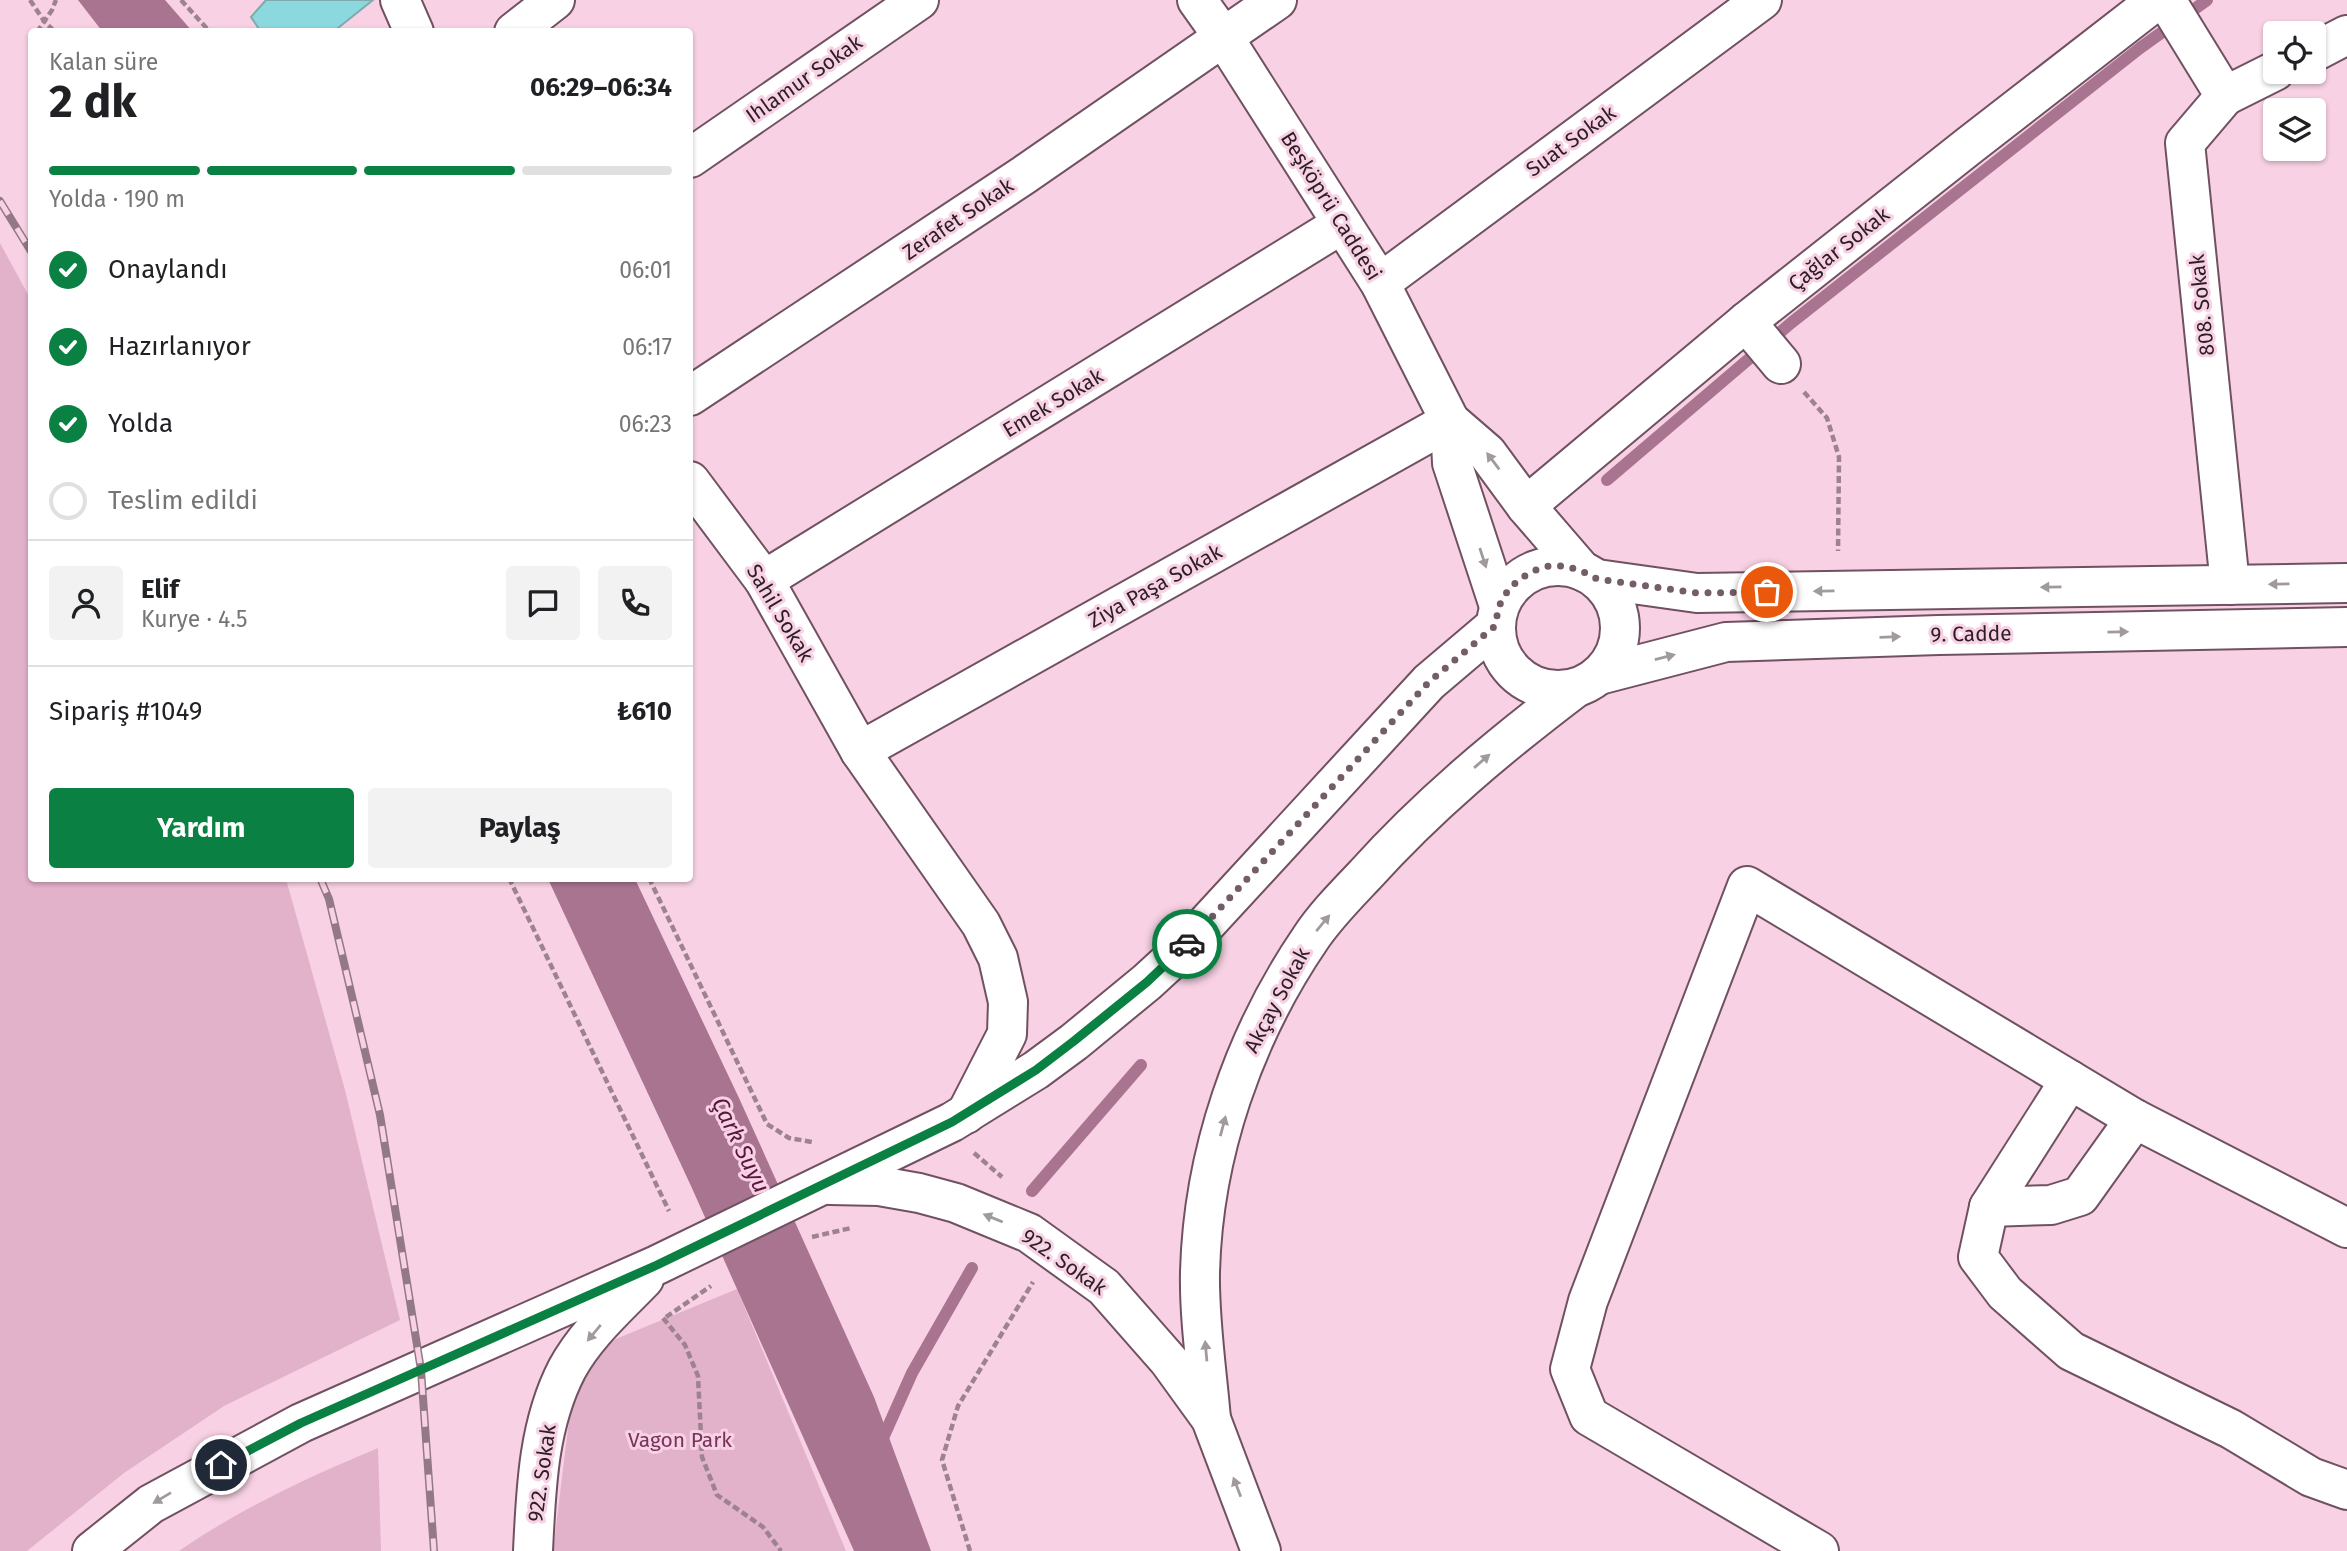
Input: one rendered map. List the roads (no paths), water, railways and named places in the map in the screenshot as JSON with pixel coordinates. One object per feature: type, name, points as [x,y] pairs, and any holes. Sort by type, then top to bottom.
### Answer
[{"type":"street","points":[[400,0],[412,28]]},
{"type":"street","points":[[519,28],[555,0]]},
{"type":"street","name":"Ihlamur Sokak","points":[[693,156],[919,0]]},
{"type":"street","name":"Beşköprü Caddesi","points":[[1197,0],[1380,283],[1450,421]]},
{"type":"street","name":"Zerafet Sokak","points":[[693,394],[1024,175],[1277,0]]},
{"type":"street","name":"Suat Sokak","points":[[1380,283],[1762,0]]},
{"type":"street","name":"Çağlar Sokak","points":[[1526,506],[1746,323],[2157,0]]},
{"type":"street","points":[[2166,0],[2225,96],[2263,77]]},
{"type":"street","points":[[2326,46],[2347,35]]},
{"type":"street","name":"808. Sokak","points":[[2225,96],[2185,143],[2230,585]]},
{"type":"street","name":"Emek Sokak","points":[[764,580],[1342,224]]},
{"type":"street","points":[[1746,323],[1780,364]]},
{"type":"street","points":[[1450,421],[1486,453],[1526,506],[1609,592],[1617,609],[1620,626],[1618,645],[1611,662],[1586,682],[1555,691],[1535,687],[1518,678],[1505,663],[1497,645],[1497,616],[1452,463],[1450,421]]},
{"type":"street","name":"Ziya Paşa Sokak","points":[[860,751],[1450,421]]},
{"type":"street","name":"Sahil Sokak","points":[[693,485],[764,580],[860,751],[981,924],[998,958],[1008,1002],[1007,1034],[966,1114]]},
{"type":"street","points":[[825,1185],[966,1114],[1036,1070],[1147,982],[1184,947],[1429,682],[1497,616],[1507,592],[1518,580],[1533,571],[1549,566],[1566,566],[1590,575],[1697,593],[2347,583]]},
{"type":"street","name":"9. Cadde","points":[[1586,682],[1726,642],[2347,627]]},
{"type":"street","name":"Akçay Sokak","points":[[1211,1419],[1200,1273],[1203,1232],[1214,1163],[1227,1114],[1256,1034],[1311,937],[1397,839],[1501,744],[1586,682]]},
{"type":"street","points":[[1819,1551],[1589,1416],[1570,1369],[1588,1301],[1747,886],[2135,1119],[2347,1228]]},
{"type":"street","points":[[2070,1080],[1989,1207],[1978,1257],[2005,1293],[2071,1351],[2231,1429],[2311,1477],[2347,1490]]},
{"type":"street","points":[[1989,1207],[2051,1205],[2080,1196],[2135,1119]]},
{"type":"street","name":"922. Sokak","points":[[92,1551],[151,1504],[301,1423],[673,1257],[825,1185],[879,1186],[957,1203],[1029,1233],[1104,1287],[1169,1361],[1211,1419],[1261,1551]]},
{"type":"street","name":"922. Sokak","points":[[533,1551],[536,1483],[542,1442],[552,1406],[568,1368],[589,1338],[673,1257]]},
{"type":"water","points":[[78,0],[165,0],[189,28],[100,28]]},
{"type":"water","name":"Çark Suyu","points":[[549,882],[636,882],[739,1098],[874,1397],[931,1551],[854,1551],[691,1186]]},
{"type":"waterway","points":[[1607,480],[1791,323],[2140,48],[2207,0]]},
{"type":"waterway","points":[[1032,1191],[1141,1065]]},
{"type":"waterway","points":[[879,1447],[912,1373],[972,1268]]},
{"type":"railway","points":[[0,201],[28,246]]},
{"type":"railway","points":[[322,882],[329,899],[380,1115],[421,1370],[434,1551]]},
{"type":"park label","name":"Vagon Park","points":[[680,1440]]}]
